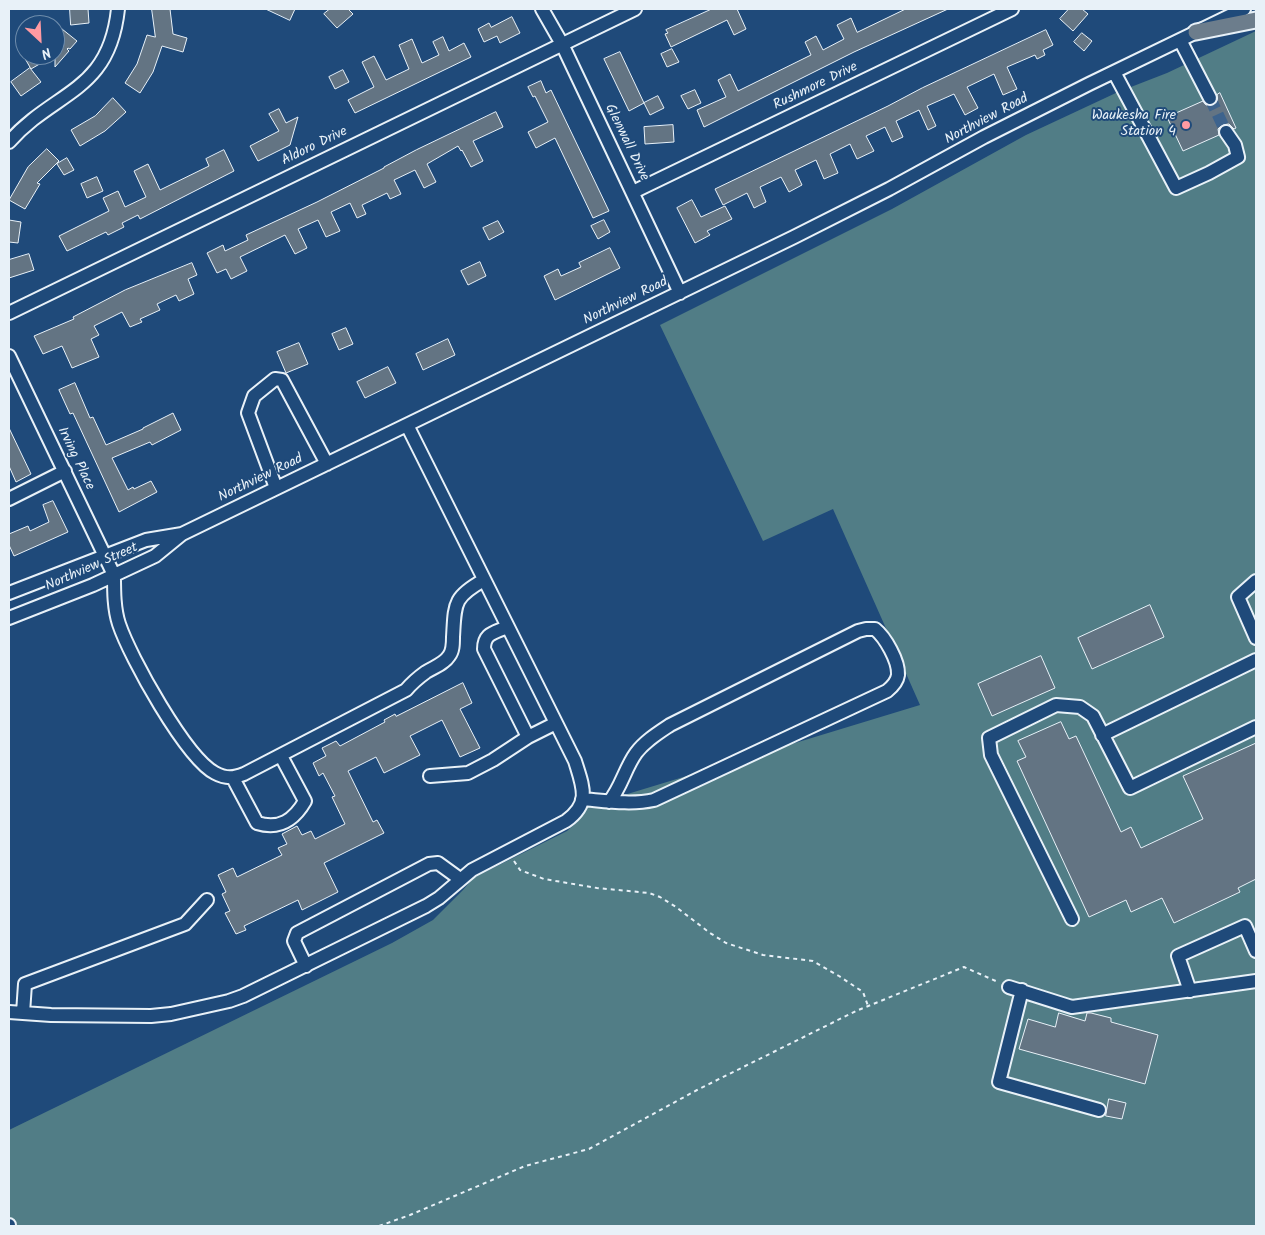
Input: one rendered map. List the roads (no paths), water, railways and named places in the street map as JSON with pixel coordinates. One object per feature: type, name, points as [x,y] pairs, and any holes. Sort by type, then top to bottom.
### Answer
[{"type":"main road","points":[[1196,32],[1256,20]]},
{"type":"street","points":[[9,142],[24,126],[74,90],[95,71],[109,50],[116,30],[118,9]]},
{"type":"street","name":"Glenwall Drive","points":[[542,9],[562,44],[680,293]]},
{"type":"street","name":"Aldoro Drive","points":[[9,313],[635,9]]},
{"type":"street","name":"Rushmore Drive","points":[[633,192],[1012,9]]},
{"type":"street","name":"Northview Road","points":[[9,593],[146,540],[182,534],[680,293],[889,189],[991,134],[1239,10]]},
{"type":"street","points":[[1180,40],[1210,98]]},
{"type":"street","points":[[1114,72],[1176,188],[1209,173],[1238,156],[1235,144],[1226,132]]},
{"type":"street","name":"Irving Place","points":[[9,356],[114,575]]},
{"type":"street","points":[[276,488],[248,413],[254,396],[274,379],[282,380],[327,464]]},
{"type":"street","points":[[9,1012],[51,1015],[127,1016],[171,1014],[229,1001],[306,966],[426,906],[443,895],[472,870],[576,814],[584,791],[575,761],[407,425]]},
{"type":"street","points":[[9,499],[65,471]]},
{"type":"street","name":"Northview Street","points":[[9,618],[59,600],[155,556],[182,534]]},
{"type":"street","points":[[114,575],[114,595],[119,623],[141,672],[168,716],[201,761],[214,773],[222,777],[233,778],[281,756],[399,695],[420,677],[444,661],[450,656],[453,649],[454,614],[460,598],[472,587],[484,580]]},
{"type":"street","points":[[1238,597],[1256,581]]},
{"type":"street","points":[[1238,597],[1256,592]]},
{"type":"street","points":[[1238,597],[1256,638]]},
{"type":"street","points":[[507,627],[488,635],[484,640],[484,649],[528,737]]},
{"type":"street","points":[[582,799],[609,802],[638,803],[654,800],[887,691],[896,681],[898,675],[894,658],[885,640],[875,629],[866,629],[858,632],[670,725],[650,738],[636,753],[616,794],[609,802]]},
{"type":"street","points":[[1102,735],[1256,660]]},
{"type":"street","points":[[1072,919],[991,755],[989,738],[1056,706],[1080,707],[1093,716],[1130,788],[1256,727]]},
{"type":"street","points":[[430,776],[468,773],[493,760],[528,737],[556,723]]},
{"type":"street","points":[[233,778],[258,823],[269,827],[287,822],[298,813],[305,802],[281,756]]},
{"type":"street","points":[[306,966],[294,942],[297,933],[429,864],[438,864],[460,879]]},
{"type":"street","points":[[23,1013],[26,984],[185,924],[207,900]]},
{"type":"street","points":[[1190,991],[1178,956],[1245,926],[1256,951]]},
{"type":"street","points":[[1009,987],[1072,1007],[1256,981]]},
{"type":"street","points":[[1022,990],[999,1082],[1099,1110]]},
{"type":"tunnel","points":[[1210,98],[1226,132]]},
{"type":"place","name":"Waukesha Fire Station 4","points":[[1186,125]]}]
